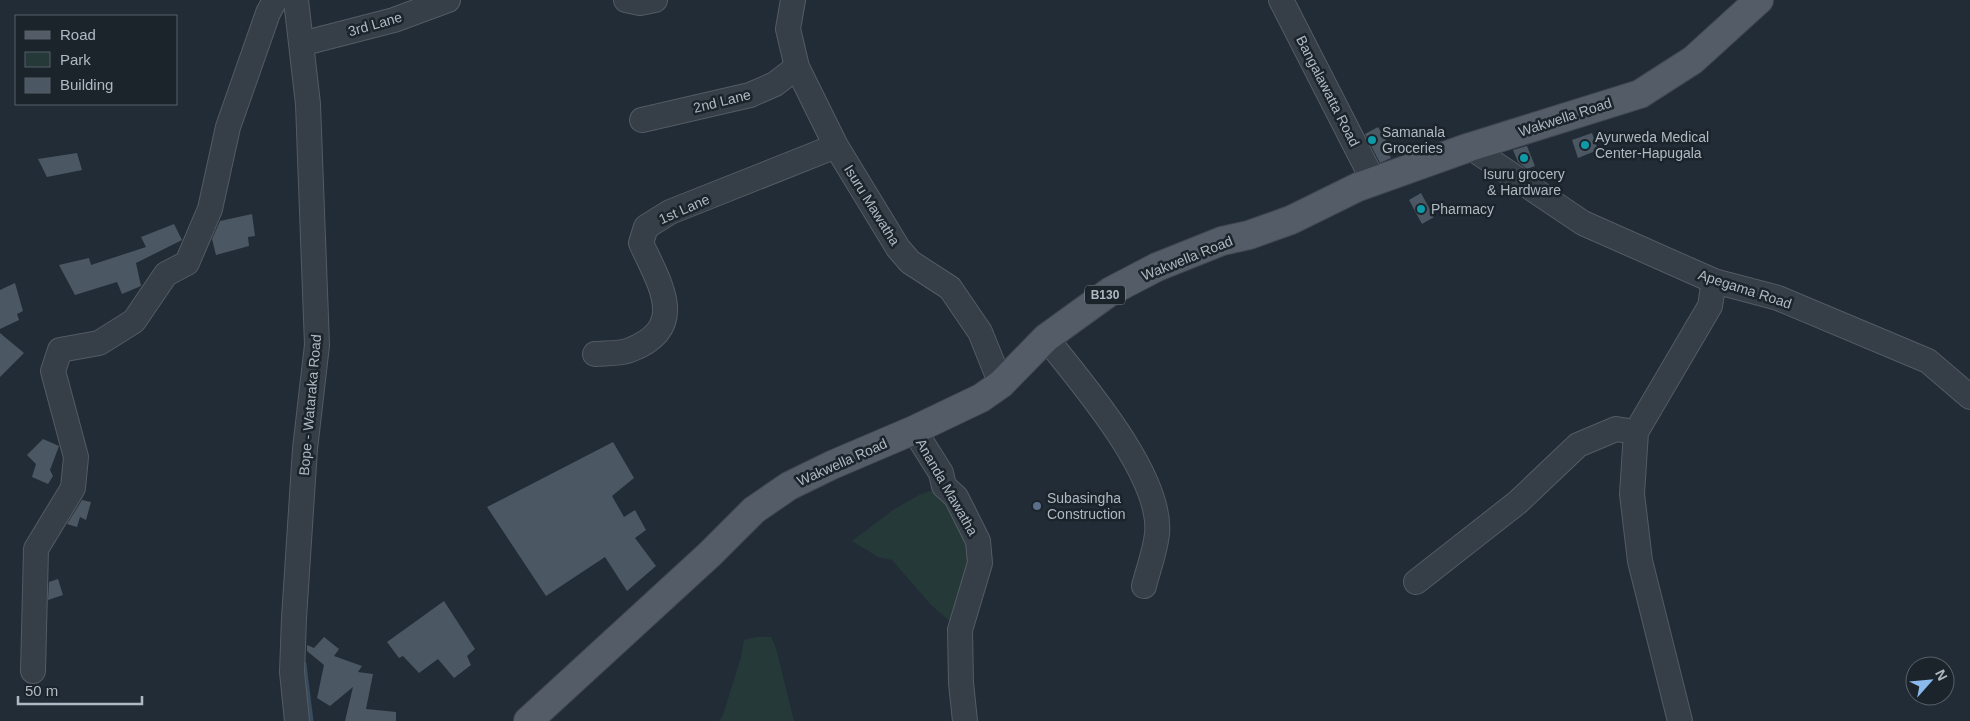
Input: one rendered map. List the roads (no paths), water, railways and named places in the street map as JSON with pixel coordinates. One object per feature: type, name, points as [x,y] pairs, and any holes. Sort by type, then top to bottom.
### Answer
[{"type":"main road","name":"Wakwella Road","points":[[528,721],[710,554],[754,510],[789,486],[981,398],[1001,384],[1046,338],[1111,291],[1157,267],[1222,242],[1249,235],[1291,220],[1358,187],[1470,147],[1640,94],[1693,60],[1759,0]]},
{"type":"street","points":[[33,671],[36,550],[73,488],[76,457],[53,371],[60,350],[99,343],[134,321],[166,274],[187,263],[210,209],[228,127],[268,12],[275,0]]},
{"type":"street","name":"Bope - Wataraka Road","points":[[296,0],[308,104],[312,162],[313,268],[318,345],[305,450],[294,618],[292,672],[297,721]]},
{"type":"street","name":"3rd Lane","points":[[301,44],[394,20],[448,0]]},
{"type":"street","points":[[626,0],[640,4],[655,0]]},
{"type":"street","name":"Isuru Mawatha","points":[[793,0],[788,29],[797,67],[836,146],[898,248],[910,262],[950,288],[980,332],[1001,384]]},
{"type":"street","name":"Bangalawatta Road","points":[[1281,0],[1374,182]]},
{"type":"street","name":"2nd Lane","points":[[642,120],[750,95],[775,84],[797,67]]},
{"type":"street","name":"1st Lane","points":[[595,354],[628,351],[658,335],[666,316],[662,289],[641,243],[646,227],[670,212],[836,146]]},
{"type":"street","name":"Apegama Road","points":[[1470,147],[1583,223],[1714,281],[1778,298],[1928,361],[1970,397]]},
{"type":"street","points":[[1680,721],[1640,561],[1632,494],[1636,432],[1710,306],[1714,281]]},
{"type":"street","points":[[1046,338],[1110,419],[1139,470],[1152,501],[1157,533],[1144,586]]},
{"type":"street","points":[[1416,582],[1518,502],[1578,445],[1616,429],[1636,432]]},
{"type":"street","name":"Ananda Mawatha","points":[[914,430],[941,473],[944,486],[956,497],[978,541],[980,563],[960,630],[960,683],[965,721]]},
{"type":"waterway","points":[[304,664],[311,721]]},
{"type":"place","name":"Samanala Groceries","points":[[1372,140]]},
{"type":"place","name":"Ayurweda Medical Center-Hapugala","points":[[1585,145]]},
{"type":"place","name":"Isuru grocery & Hardware","points":[[1524,158]]},
{"type":"place","name":"Pharmacy","points":[[1421,209]]},
{"type":"place","name":"Subasingha Construction","points":[[1037,506]]}]
